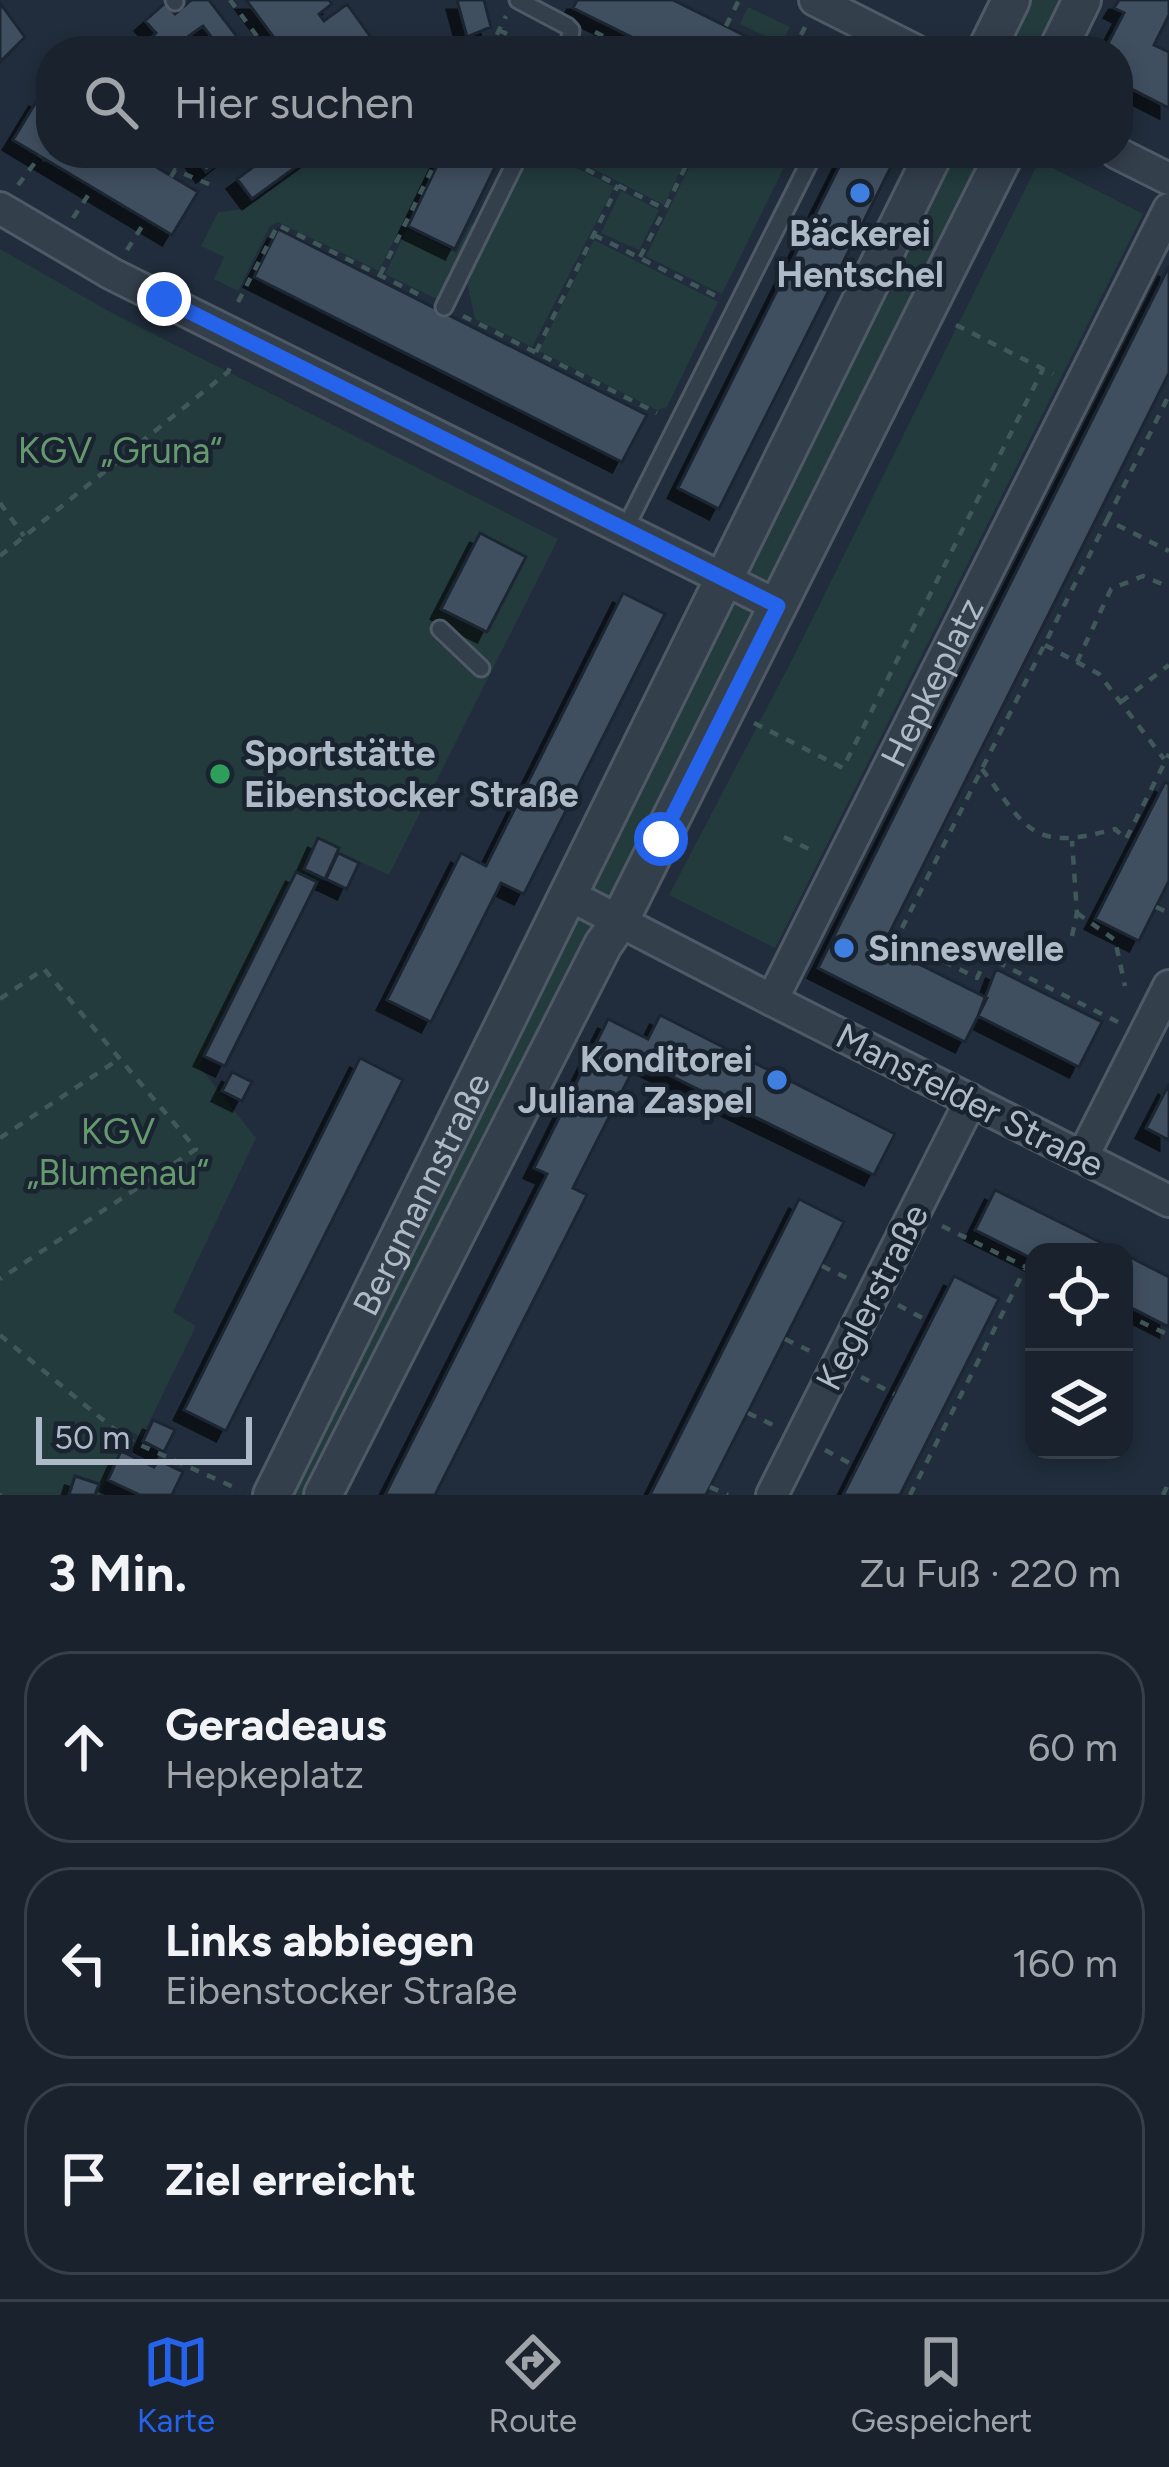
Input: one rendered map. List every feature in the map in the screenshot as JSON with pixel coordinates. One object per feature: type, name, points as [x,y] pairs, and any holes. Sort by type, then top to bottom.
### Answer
[{"type":"street","points":[[815,0],[864,36]]},
{"type":"street","points":[[993,36],[1011,0]]},
{"type":"street","points":[[1064,36],[1082,0]]},
{"type":"street","points":[[1133,161],[1169,179]]},
{"type":"street","points":[[772,1000],[571,896],[721,578],[926,168]]},
{"type":"street","points":[[619,922],[998,168]]},
{"type":"street","points":[[0,208],[112,274],[778,606]]},
{"type":"street","name":"Hepkeplatz","points":[[772,1000],[1169,209]]},
{"type":"street","name":"Bergmannstraße","points":[[272,1495],[571,896]]},
{"type":"street","name":"Bergmannstraße","points":[[323,1495],[603,945],[619,922]]},
{"type":"street","points":[[1083,1156],[1169,986]]},
{"type":"street","name":"Mansfelder Straße","points":[[772,1000],[1169,1201]]},
{"type":"street","name":"Keglerstraße","points":[[772,1495],[971,1100]]},
{"type":"lane","points":[[516,0],[567,26],[570,36]]},
{"type":"lane","points":[[444,307],[513,168]]},
{"type":"lane","points":[[625,529],[806,168]]},
{"type":"lane","points":[[440,628],[481,668]]},
{"type":"path","points":[[230,0],[257,36]]},
{"type":"path","points":[[496,36],[516,0]]},
{"type":"path","points":[[726,26],[739,0]]},
{"type":"path","points":[[567,26],[576,22],[604,36]]},
{"type":"path","points":[[499,30],[511,36]]},
{"type":"path","points":[[0,208],[36,161]]},
{"type":"path","points":[[380,275],[433,168]]},
{"type":"path","points":[[584,168],[665,208]]},
{"type":"path","points":[[640,258],[685,168]]},
{"type":"path","points":[[171,177],[175,170],[211,184]]},
{"type":"path","points":[[536,352],[619,185]]},
{"type":"path","points":[[594,235],[736,306]]},
{"type":"path","points":[[926,310],[1079,387]]},
{"type":"path","points":[[0,556],[228,373],[245,338]]},
{"type":"path","points":[[726,709],[843,768],[1043,369]]},
{"type":"path","points":[[1144,1035],[987,957],[977,978],[897,938],[1169,395]]},
{"type":"path","points":[[1160,413],[1169,418]]},
{"type":"path","points":[[0,503],[24,536]]},
{"type":"path","points":[[1107,520],[1169,551]]},
{"type":"path","points":[[1077,662],[1111,590],[1143,576],[1169,587]]},
{"type":"path","points":[[982,769],[1023,825],[1045,837],[1072,841],[1115,829],[1126,839],[1167,757],[1099,674],[1045,645]]},
{"type":"path","points":[[1120,702],[1169,665]]},
{"type":"path","points":[[1072,841],[1077,913],[1072,936]]},
{"type":"path","points":[[1156,907],[1169,913]]},
{"type":"path","points":[[1077,913],[1114,940],[1125,986]]},
{"type":"path","points":[[0,999],[44,969],[196,1149],[0,1279]]},
{"type":"path","points":[[0,1138],[119,1059]]},
{"type":"path","points":[[914,1213],[1025,1267]]},
{"type":"path","points":[[910,1495],[1025,1269]]},
{"type":"path","points":[[1133,1318],[1169,1335]]},
{"type":"path","points":[[0,1335],[125,1438],[251,1495]]},
{"type":"path","points":[[1162,1495],[1169,1482]]},
{"type":"path","points":[[710,1487],[728,1495]]},
{"type":"green space","points":[[1031,0],[1062,0],[1044,36],[1013,36]]},
{"type":"green space","points":[[748,7],[790,27],[786,36],[765,36],[740,24]]},
{"type":"green space","points":[[303,168],[430,168],[379,271],[278,222],[270,226],[238,291],[214,279],[224,257],[201,246],[218,212],[244,209]]},
{"type":"green space","points":[[524,168],[577,168],[614,187],[532,347],[475,319],[467,282]]},
{"type":"green space","points":[[592,168],[682,168],[664,205]]},
{"type":"green space","points":[[689,168],[784,168],[722,294],[646,256]]},
{"type":"green space","points":[[946,168],[977,168],[310,1495],[282,1495]]},
{"type":"green space","points":[[1036,168],[1053,168],[1143,214],[775,948],[669,895],[794,656]]},
{"type":"green space","points":[[621,191],[659,210],[639,250],[601,233]]},
{"type":"green space","points":[[471,224],[475,226],[439,300],[385,274],[407,229],[456,253]]},
{"type":"green space","points":[[594,240],[718,302],[667,407],[657,410],[539,351]]},
{"type":"green space","points":[[0,249],[112,313],[558,539],[389,875],[339,852],[326,879],[317,882],[296,872],[199,1066],[256,1138],[173,1312],[196,1326],[142,1437],[129,1431],[99,1495],[0,1495]]},
{"type":"building","points":[[191,0],[209,0],[237,36],[211,36],[203,26],[189,36],[153,36],[156,33],[145,21],[165,3],[175,14]]},
{"type":"building","points":[[246,0],[329,0],[332,4],[319,14],[324,21],[347,4],[370,36],[273,36]]},
{"type":"building","points":[[457,0],[484,0],[491,27],[467,36]]},
{"type":"building","points":[[577,0],[673,0],[746,36],[630,36],[573,8]]},
{"type":"building","points":[[1119,0],[1169,0],[1169,15],[1154,45],[1169,52],[1169,108],[1133,90],[1133,36],[1112,36],[1124,13],[1114,8]]},
{"type":"building","points":[[0,3],[25,37],[0,62]]},
{"type":"building","points":[[36,102],[36,154],[13,140]]},
{"type":"building","points":[[60,168],[158,168],[198,192],[172,235]]},
{"type":"building","points":[[252,168],[294,168],[252,199],[237,179]]},
{"type":"building","points":[[436,168],[495,168],[455,249],[408,226]]},
{"type":"building","points":[[838,168],[890,168],[719,509],[678,488]]},
{"type":"building","points":[[278,229],[647,415],[622,462],[254,277]]},
{"type":"building","points":[[1169,266],[1169,373],[883,946],[987,998],[965,1042],[818,968]]},
{"type":"building","points":[[480,533],[526,557],[487,632],[441,609]]},
{"type":"building","points":[[623,593],[665,614],[524,894],[501,883],[431,1022],[387,1000],[461,853],[486,866]]},
{"type":"building","points":[[1165,782],[1169,784],[1169,881],[1139,941],[1095,919]]},
{"type":"building","points":[[318,838],[339,848],[325,879],[304,869]]},
{"type":"building","points":[[338,853],[359,863],[347,889],[326,879]]},
{"type":"building","points":[[296,872],[317,882],[225,1066],[204,1056]]},
{"type":"building","points":[[996,969],[1102,1022],[1079,1067],[978,1016]]},
{"type":"building","points":[[660,1015],[895,1134],[874,1175],[638,1060],[573,1188],[587,1195],[435,1495],[385,1495],[547,1174],[534,1168],[608,1019],[648,1039]]},
{"type":"building","points":[[360,1058],[403,1080],[226,1431],[184,1410]]},
{"type":"building","points":[[232,1072],[252,1082],[242,1101],[222,1091]]},
{"type":"building","points":[[1169,1084],[1169,1140],[1146,1128]]},
{"type":"building","points":[[995,1190],[1102,1243],[1025,1243],[1025,1255],[975,1230]]},
{"type":"building","points":[[799,1199],[844,1222],[706,1495],[650,1495]]},
{"type":"building","points":[[1133,1259],[1169,1277],[1169,1327],[1133,1309]]},
{"type":"building","points":[[954,1276],[999,1299],[900,1495],[843,1495]]},
{"type":"building","points":[[153,1420],[175,1430],[164,1452],[143,1441]]},
{"type":"building","points":[[121,1451],[154,1467],[158,1460],[183,1472],[172,1495],[140,1495],[108,1480]]},
{"type":"building","points":[[75,1476],[99,1484],[95,1495],[69,1495]]},
{"type":"place","name":"Bäckerei Hentschel","points":[[860,193]]},
{"type":"place","name":"Sportstätte Eibenstocker Straße","points":[[220,774]]},
{"type":"place","name":"Sinneswelle","points":[[844,948]]},
{"type":"place","name":"Konditorei Juliana Zaspel","points":[[777,1080]]},
{"type":"route","points":[[164,299],[778,606],[661,839]]},
{"type":"park label","name":"KGV „Gruna“","points":[[120,450]]},
{"type":"park label","name":"KGV „Blumenau“","points":[[118,1152]]}]
